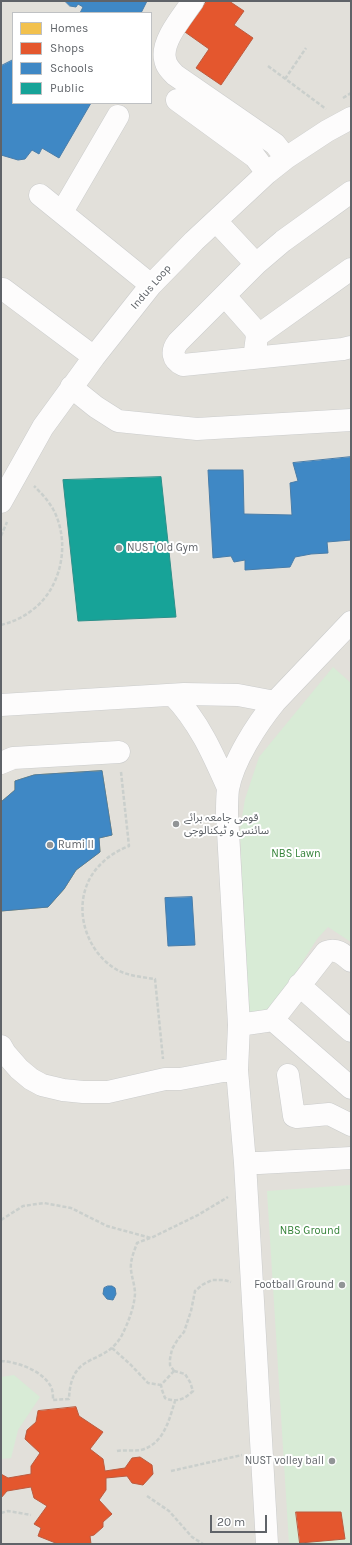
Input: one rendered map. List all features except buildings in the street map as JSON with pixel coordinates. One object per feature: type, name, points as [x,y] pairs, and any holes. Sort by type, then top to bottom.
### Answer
[{"type":"street","points":[[193,1],[166,42],[164,50],[168,67],[175,75],[275,144],[286,158]]},
{"type":"street","points":[[177,100],[255,157],[267,173]]},
{"type":"street","points":[[62,212],[118,116]]},
{"type":"street","name":"Indus Loop","points":[[6,509],[43,427],[71,387],[151,285],[267,173],[286,158],[327,131],[351,118]]},
{"type":"street","points":[[351,192],[283,241],[256,264],[178,342],[174,347],[173,353],[174,358],[183,365],[343,350],[351,347]]},
{"type":"street","points":[[40,195],[151,285]]},
{"type":"street","points":[[216,221],[256,264]]},
{"type":"street","points":[[257,336],[351,269]]},
{"type":"street","points":[[4,289],[94,357]]},
{"type":"street","points":[[225,296],[252,325],[257,336],[254,358]]},
{"type":"street","points":[[71,387],[96,407],[118,421],[197,429],[351,420]]},
{"type":"street","points":[[267,1544],[246,1171],[237,1070],[238,1025],[226,814],[228,788],[236,766],[251,735],[275,702],[351,622]]},
{"type":"street","points":[[1,705],[173,695],[238,695],[275,702]]},
{"type":"street","points":[[173,695],[197,724],[228,788]]},
{"type":"street","points":[[1,763],[13,758],[119,752]]},
{"type":"street","points":[[238,1025],[273,1020],[326,952],[332,950],[339,951],[351,961]]},
{"type":"street","points":[[300,985],[351,1031]]},
{"type":"street","points":[[273,1020],[351,1088]]},
{"type":"street","points":[[1,1046],[19,1070],[42,1085],[55,1089],[83,1092],[108,1092],[165,1080],[237,1070]]},
{"type":"street","points":[[288,1075],[292,1112],[294,1116],[298,1117],[329,1114],[351,1125]]},
{"type":"street","points":[[246,1171],[259,1163],[351,1158]]},
{"type":"path","points":[[285,79],[306,48]]},
{"type":"path","points":[[268,66],[326,109]]},
{"type":"path","points":[[1,625],[16,620],[32,611],[45,598],[55,582],[61,564],[63,546],[54,509],[43,494],[29,481]]},
{"type":"path","points":[[1,536],[6,509]]},
{"type":"path","points":[[119,752],[129,846],[117,851],[102,862],[90,878],[85,891],[82,907],[83,922],[88,938],[99,955],[114,968],[129,975],[155,979],[165,1080]]},
{"type":"path","points":[[1,1361],[11,1362],[42,1376],[51,1386],[54,1400],[69,1399],[73,1375],[80,1365],[112,1348],[121,1336],[127,1324],[135,1294],[131,1269],[132,1255],[137,1243],[165,1232],[230,1196],[246,1171]]},
{"type":"path","points":[[1,1220],[23,1206],[44,1203],[71,1208],[107,1226],[151,1238]]},
{"type":"path","points":[[161,1384],[165,1398],[175,1401],[187,1398],[193,1391],[185,1374],[174,1371],[170,1365],[172,1349],[184,1332],[191,1311],[195,1291],[202,1285],[212,1280],[234,1282]]},
{"type":"path","points":[[112,1348],[148,1383],[161,1384],[174,1371]]},
{"type":"path","points":[[117,1451],[141,1450],[157,1440],[168,1425],[175,1401]]},
{"type":"path","points":[[171,1471],[261,1449]]},
{"type":"path","points":[[147,1496],[169,1511],[192,1537],[203,1544]]},
{"type":"path","points":[[1,1513],[8,1511],[31,1515]]},
{"type":"shaded area","name":"قومی جامعہ برائے سائنس و ٹیکنالوجی","points":[[1,1],[351,1],[351,1544],[1,1544]]},
{"type":"green space","name":"NBS Lawn","points":[[333,667],[351,683],[351,942],[328,927],[317,939],[272,1010],[248,1023],[240,830],[245,799],[259,757]]},
{"type":"green space","name":"NBS Ground","points":[[351,1185],[351,1544],[289,1544],[267,1191]]},
{"type":"green space","points":[[14,1375],[40,1397],[18,1430],[11,1458],[1,1459],[1,1377]]},
{"type":"place","name":"NUST Old Gym","points":[[119,548]]},
{"type":"place","name":"قومی جامعہ برائے سائنس و ٹیکنالوجی","points":[[176,824]]},
{"type":"place","name":"Rumi II","points":[[50,845]]},
{"type":"place","name":"Football Ground","points":[[342,1285]]},
{"type":"place","name":"NUST volley ball","points":[[332,1461]]}]
